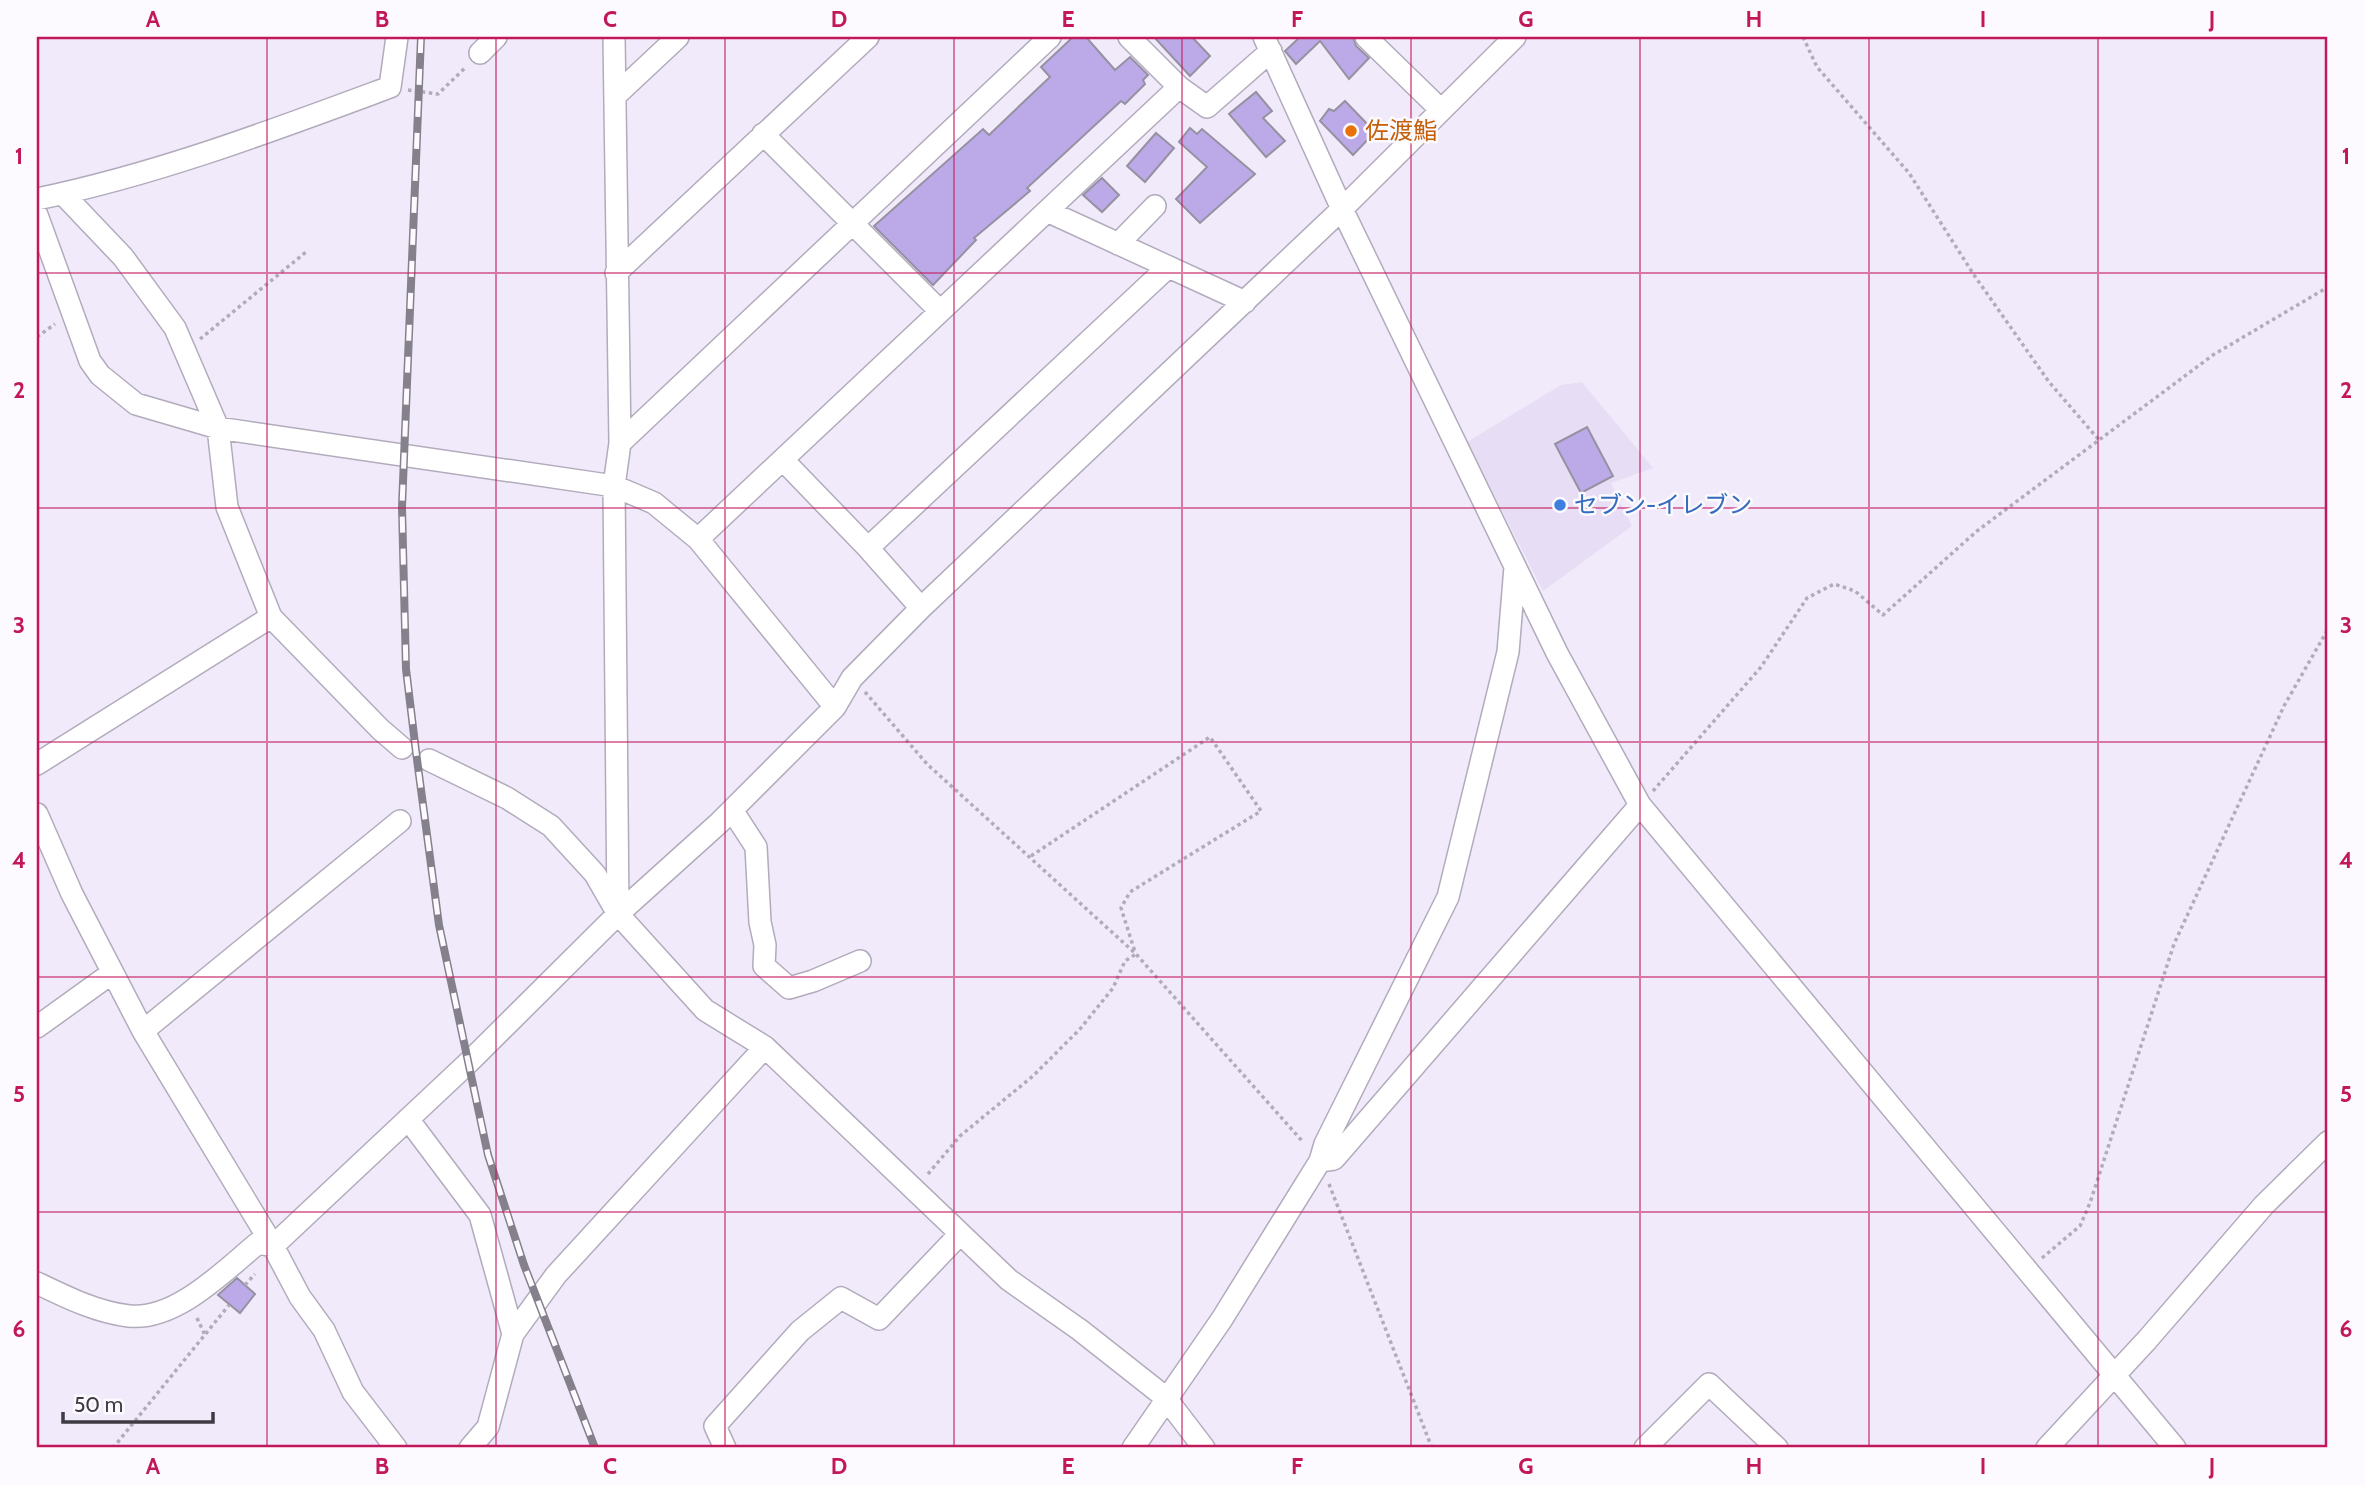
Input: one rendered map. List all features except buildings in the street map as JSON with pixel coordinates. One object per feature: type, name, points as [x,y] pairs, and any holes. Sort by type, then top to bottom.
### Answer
[{"type":"street","points":[[37,199],[108,183],[257,136],[390,87],[397,37]]},
{"type":"street","points":[[480,53],[496,37]]},
{"type":"street","points":[[614,37],[620,443],[614,486],[618,914]]},
{"type":"street","points":[[615,96],[678,37]]},
{"type":"street","points":[[616,273],[868,37]]},
{"type":"street","points":[[620,443],[1050,37]]},
{"type":"street","points":[[1129,37],[1179,87],[1206,107],[1268,44],[1342,209],[1557,653],[1640,805],[2175,1448]]},
{"type":"street","points":[[1366,37],[1440,109]]},
{"type":"street","points":[[273,1246],[618,914],[732,810],[835,707],[852,678],[921,608],[1342,209],[1515,37]]},
{"type":"street","points":[[698,539],[1179,87]]},
{"type":"street","points":[[763,134],[855,223],[940,312]]},
{"type":"street","points":[[63,194],[124,257],[175,328],[218,428],[227,507],[271,617],[380,729],[402,748]]},
{"type":"street","points":[[1118,244],[1155,206]]},
{"type":"street","points":[[1047,211],[1245,302]]},
{"type":"street","points":[[37,215],[90,361],[100,375],[136,404],[218,428],[614,486],[654,503],[698,539],[835,707]]},
{"type":"street","points":[[868,548],[1167,268]]},
{"type":"street","points":[[783,460],[868,548],[921,608]]},
{"type":"street","points":[[1133,1448],[1165,1397],[1222,1319],[1320,1161],[1325,1144],[1448,897],[1508,652],[1515,565]]},
{"type":"street","points":[[37,764],[271,617]]},
{"type":"street","points":[[429,760],[507,798],[551,826],[595,874],[618,914],[705,1010],[765,1047],[1009,1280],[1080,1329],[1165,1397],[1204,1448]]},
{"type":"street","points":[[1320,1161],[1334,1159],[1640,805]]},
{"type":"street","points":[[732,810],[756,847],[760,922],[765,946],[764,966],[789,988],[860,961]]},
{"type":"street","points":[[37,814],[143,1031],[273,1246],[300,1297],[324,1331],[353,1392],[396,1448]]},
{"type":"street","points":[[143,1031],[400,821]]},
{"type":"street","points":[[37,1027],[112,972]]},
{"type":"street","points":[[470,1448],[488,1427],[513,1334],[556,1275],[765,1047]]},
{"type":"street","points":[[408,1119],[480,1215],[513,1334]]},
{"type":"street","points":[[2047,1448],[2264,1205],[2328,1142]]},
{"type":"street","points":[[725,1448],[715,1426],[800,1331],[841,1298],[879,1319],[960,1234]]},
{"type":"street","points":[[37,1283],[85,1305],[131,1317],[188,1300],[258,1243],[273,1246]]},
{"type":"street","points":[[1645,1448],[1709,1384],[1777,1448]]},
{"type":"path","points":[[1803,37],[1817,67],[1909,173],[1974,275],[2049,382],[2099,440]]},
{"type":"path","points":[[390,87],[438,94],[480,53]]},
{"type":"path","points":[[185,352],[306,252]]},
{"type":"path","points":[[1640,805],[1761,667],[1807,598],[1834,584],[1855,591],[1883,615],[1977,531],[2213,355],[2328,287]]},
{"type":"path","points":[[2032,1275],[2042,1258],[2080,1226],[2090,1203],[2133,1063],[2174,944],[2284,706],[2328,629]]},
{"type":"path","points":[[852,678],[927,764],[1136,954],[1320,1161],[1432,1448]]},
{"type":"path","points":[[1031,856],[1210,737],[1261,811],[1130,892],[1121,908],[1136,954]]},
{"type":"path","points":[[914,1190],[960,1136],[1033,1076],[1080,1029],[1113,988],[1125,961],[1136,954]]},
{"type":"path","points":[[113,1448],[229,1305]]},
{"type":"shaded area","name":"セブン-イレブン","points":[[1582,382],[1653,468],[1611,483],[1632,526],[1543,591],[1467,442],[1561,385]]},
{"type":"railway","points":[[421,37],[402,507],[406,669],[416,752],[439,925],[488,1155],[524,1265],[595,1448]]},
{"type":"place","name":"佐渡鮨","points":[[1351,131]]},
{"type":"place","name":"セブン-イレブン","points":[[1560,505]]}]
